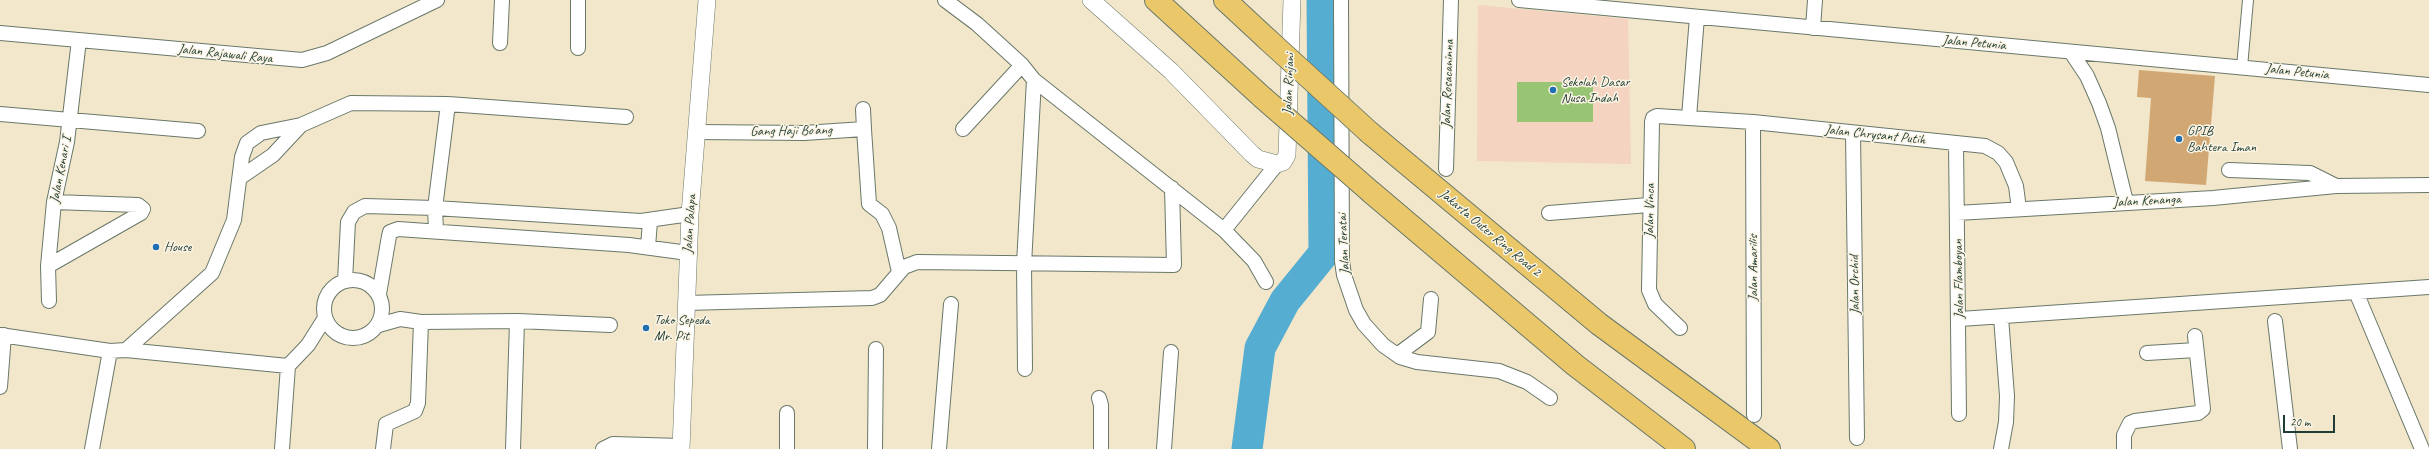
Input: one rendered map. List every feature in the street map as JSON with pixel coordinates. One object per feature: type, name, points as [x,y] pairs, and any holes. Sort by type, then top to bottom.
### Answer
[{"type":"highway","points":[[1156,0],[1262,97],[1371,192],[1575,365],[1684,449]]},
{"type":"highway","name":"Jakarta Outer Ring Road 2","points":[[1225,0],[1370,133],[1599,324],[1769,449]]},
{"type":"street","name":"Jalan Rajawali Raya","points":[[0,33],[302,60],[327,53],[437,0]]},
{"type":"street","points":[[500,43],[502,0]]},
{"type":"street","points":[[578,0],[578,48]]},
{"type":"street","name":"Jalan Palapa","points":[[681,447],[690,214],[707,0]]},
{"type":"street","points":[[945,0],[977,24],[1022,65],[1034,80],[1224,230],[1254,261],[1266,282]]},
{"type":"street","points":[[1091,0],[1171,71],[1252,154],[1258,159],[1277,164],[1224,230]]},
{"type":"street","name":"Jalan Rinjani","points":[[1277,164],[1283,162],[1287,155],[1292,0]]},
{"type":"street","name":"Jalan Teratai","points":[[1341,0],[1344,275],[1356,310],[1364,324],[1383,345],[1397,355],[1417,362],[1500,371],[1527,382],[1550,398]]},
{"type":"street","name":"Jalan Rosacaninna","points":[[1446,169],[1451,0]]},
{"type":"street","name":"Jalan Petunia","points":[[1519,0],[1608,4],[1696,17],[2429,85]]},
{"type":"street","points":[[1813,28],[1815,0]]},
{"type":"street","points":[[2242,67],[2248,0]]},
{"type":"street","points":[[1689,117],[1696,17]]},
{"type":"street","name":"Jalan Kenari I","points":[[48,301],[48,266],[54,202],[68,142],[79,40]]},
{"type":"street","points":[[2071,52],[2087,76],[2099,103],[2108,128],[2126,202]]},
{"type":"street","points":[[963,129],[1022,65]]},
{"type":"street","points":[[1026,369],[1024,264],[1034,80]]},
{"type":"street","points":[[126,350],[212,273],[234,220],[241,177],[242,157],[247,143],[261,134],[301,125],[351,103],[448,104],[626,117]]},
{"type":"street","points":[[436,230],[435,208],[448,104]]},
{"type":"street","points":[[863,108],[869,204],[882,214],[889,228],[899,272]]},
{"type":"street","points":[[0,114],[69,122],[198,131]]},
{"type":"street","name":"Jalan Vinca","points":[[1680,328],[1651,298],[1649,205],[1653,118],[1657,116],[1689,117]]},
{"type":"street","name":"Jalan Chrysant Putih","points":[[1689,117],[1753,122],[1985,146],[1998,153],[2006,162],[2016,186],[2019,209]]},
{"type":"street","name":"Jalan Amarilis","points":[[1753,122],[1754,415]]},
{"type":"street","points":[[241,177],[273,155],[301,125]]},
{"type":"street","name":"Gang Haji Bo’ang","points":[[697,132],[804,133],[864,129]]},
{"type":"street","name":"Jalan Orchid","points":[[1853,133],[1856,438]]},
{"type":"street","name":"Jalan Flamboyan","points":[[1956,144],[1960,319],[1959,414]]},
{"type":"street","name":"Jalan Kenanga","points":[[2228,170],[2310,173],[2336,186]]},
{"type":"street","name":"Jalan Kenanga","points":[[1957,213],[2213,198],[2336,186],[2429,185]]},
{"type":"street","points":[[686,303],[872,298],[880,295],[904,267],[917,262],[1174,265],[1172,188]]},
{"type":"street","points":[[48,266],[141,213],[143,209],[138,205],[54,202]]},
{"type":"street","points":[[1549,213],[1649,205]]},
{"type":"street","points":[[345,281],[348,222],[354,212],[365,206],[435,208],[650,221],[690,214]]},
{"type":"street","points":[[648,248],[650,221]]},
{"type":"street","points":[[379,294],[390,232],[398,228],[648,248],[688,253]]},
{"type":"street","points":[[282,449],[288,366],[308,345],[325,318],[325,302],[328,295],[338,284],[345,281],[360,280],[374,288],[379,294],[383,308],[379,325]]},
{"type":"street","points":[[1960,319],[2429,287]]},
{"type":"street","points":[[2356,292],[2422,449]]},
{"type":"street","points":[[1397,355],[1428,332],[1431,299]]},
{"type":"street","points":[[938,449],[950,304]]},
{"type":"street","points":[[383,308],[400,319],[420,322],[517,321],[610,325]]},
{"type":"street","points":[[2001,317],[2007,396],[2006,422],[2001,449]]},
{"type":"street","points":[[325,318],[335,332],[346,337],[362,337],[379,325],[400,319]]},
{"type":"street","points":[[513,449],[517,321]]},
{"type":"street","points":[[2275,321],[2290,449]]},
{"type":"street","points":[[382,449],[386,424],[415,411],[418,403],[420,322]]},
{"type":"street","points":[[308,345],[335,332]]},
{"type":"street","points":[[0,387],[2,335],[110,351],[126,350],[288,366]]},
{"type":"street","points":[[2124,449],[2124,435],[2127,428],[2136,421],[2201,411],[2203,408],[2196,343],[2147,353]]},
{"type":"street","points":[[875,449],[876,349]]},
{"type":"street","points":[[92,449],[110,351]]},
{"type":"street","points":[[1164,449],[1171,352]]},
{"type":"street","points":[[1099,398],[1101,404],[1101,449]]},
{"type":"street","points":[[787,412],[787,449]]},
{"type":"street","points":[[603,449],[613,444],[681,447]]},
{"type":"shaded area","name":"Sekolah Dasar Nusa Indah","points":[[1478,5],[1628,19],[1631,164],[1477,161]]},
{"type":"green space","points":[[1517,82],[1593,82],[1593,122],[1517,122]]},
{"type":"building","name":"GPIB Bahtera Iman","points":[[2139,70],[2215,76],[2206,185],[2145,181],[2151,98],[2137,97]]},
{"type":"waterway","points":[[1247,449],[1260,348],[1285,301],[1324,253],[1322,0]]},
{"type":"place","name":"Sekolah Dasar Nusa Indah","points":[[1553,90]]},
{"type":"place","name":"GPIB Bahtera Iman","points":[[2179,139]]},
{"type":"place","name":"House","points":[[156,247]]},
{"type":"place","name":"Toko Sepeda Mr. Pit","points":[[646,328]]}]
